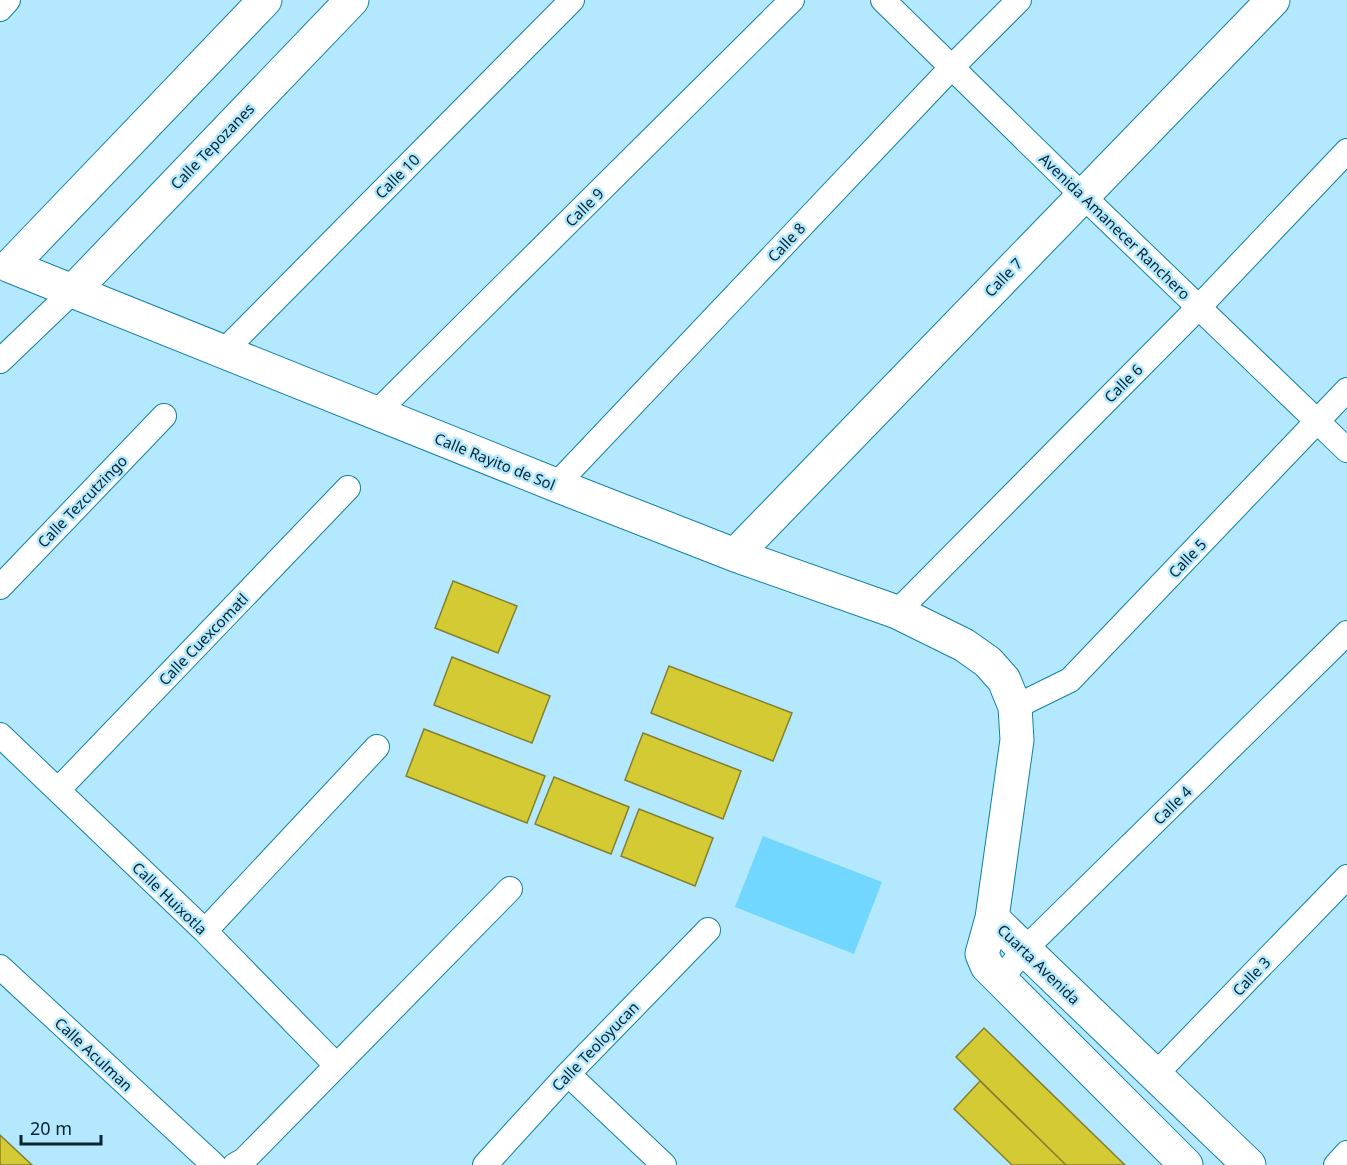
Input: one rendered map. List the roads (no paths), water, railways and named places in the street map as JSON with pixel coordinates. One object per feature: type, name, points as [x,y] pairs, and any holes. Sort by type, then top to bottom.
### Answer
[{"type":"main road","points":[[5,263],[265,0]]},
{"type":"main road","name":"Calle Tepozanes","points":[[72,292],[352,0]]},
{"type":"main road","name":"Calle 7","points":[[735,555],[1273,0]]},
{"type":"main road","name":"Calle Rayito de Sol","points":[[5,263],[72,292],[556,485],[735,555],[897,612],[964,645],[988,662],[1004,680],[1015,707],[1017,740],[992,918]]},
{"type":"main road","name":"Cuarta Avenida","points":[[1186,1165],[987,966],[982,954],[992,918],[1249,1165]]},
{"type":"street","points":[[0,9],[8,0]]},
{"type":"street","name":"Calle 10","points":[[223,352],[572,0]]},
{"type":"street","name":"Calle 9","points":[[376,413],[792,0]]},
{"type":"street","name":"Avenida Amanecer Ranchero","points":[[883,0],[1347,450]]},
{"type":"street","name":"Calle 8","points":[[556,485],[952,67],[1019,0]]},
{"type":"street","name":"Calle 6","points":[[897,612],[1198,307],[1347,151]]},
{"type":"street","points":[[0,361],[72,292]]},
{"type":"street","name":"Calle 5","points":[[1015,707],[1070,680],[1347,390]]},
{"type":"street","name":"Calle Tezcutzingo","points":[[0,587],[164,416]]},
{"type":"street","name":"Calle Cuexcomatl","points":[[58,790],[348,489]]},
{"type":"street","name":"Calle 4","points":[[1000,980],[1024,950],[1347,633]]},
{"type":"street","name":"Calle Huixotla","points":[[0,735],[205,932],[336,1065]]},
{"type":"street","points":[[205,932],[377,747]]},
{"type":"street","name":"Calle 3","points":[[1155,1075],[1347,877]]},
{"type":"street","points":[[235,1165],[244,1160],[510,889]]},
{"type":"street","name":"Calle Teoloyucan","points":[[485,1165],[568,1074],[708,930]]},
{"type":"street","name":"Calle Aculman","points":[[0,967],[214,1165]]},
{"type":"street","points":[[568,1074],[664,1165]]},
{"type":"street","points":[[1336,1165],[1347,1154]]}]
